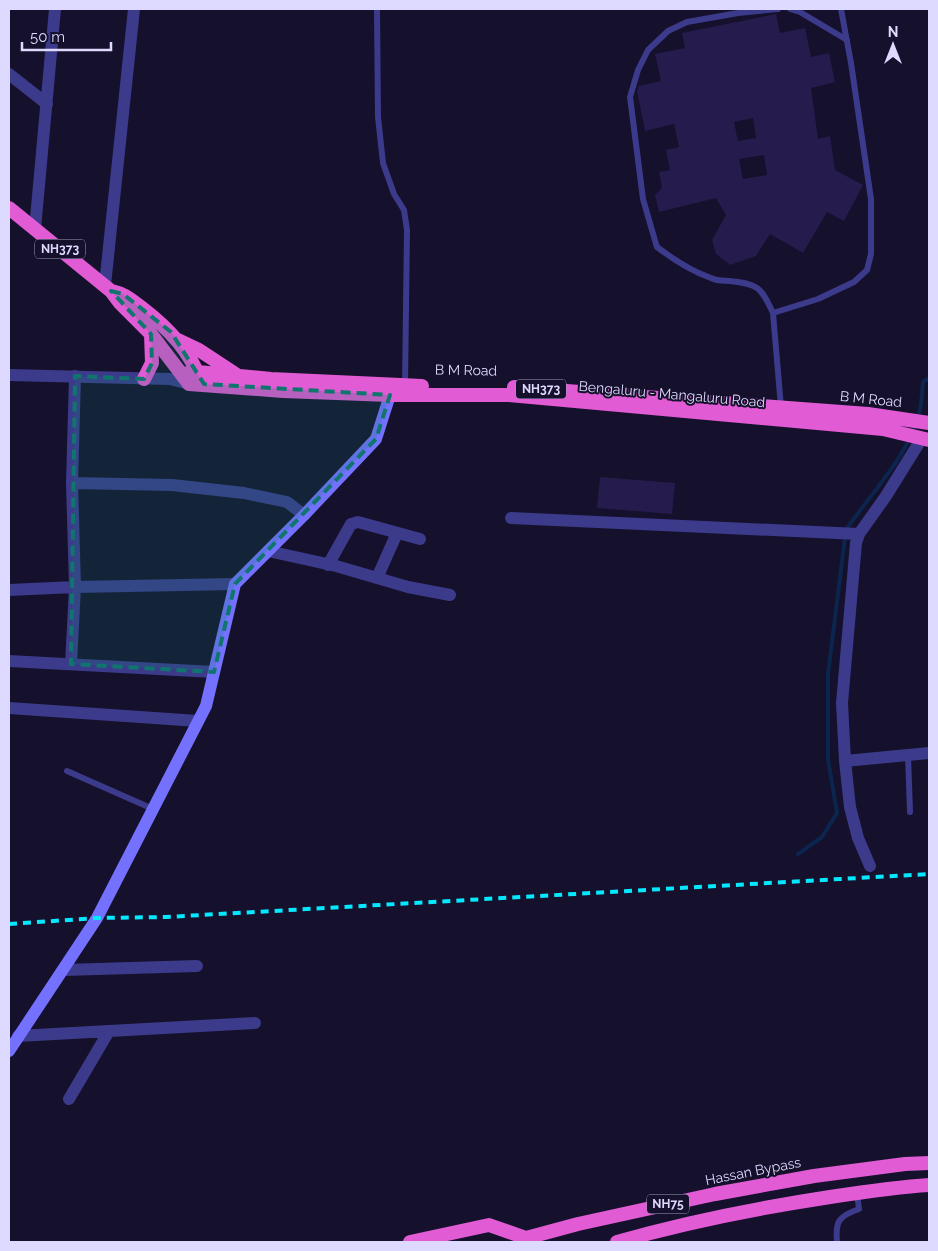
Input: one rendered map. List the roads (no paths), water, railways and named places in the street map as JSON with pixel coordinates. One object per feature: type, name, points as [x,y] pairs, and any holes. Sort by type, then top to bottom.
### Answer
[{"type":"highway","name":"NH373","points":[[9,208],[108,288],[151,334],[188,379]]},
{"type":"highway","name":"NH373","points":[[108,288],[124,294],[161,322],[177,340],[188,379]]},
{"type":"highway","points":[[144,379],[152,363],[151,334]]},
{"type":"highway","points":[[177,340],[199,350],[238,376]]},
{"type":"highway","name":"B M Road","points":[[188,379],[238,376],[404,386],[523,387],[781,407],[925,422]]},
{"type":"highway","name":"Bengaluru - Mangaluru Road","points":[[188,379],[283,391],[390,395],[509,396],[883,429],[922,438]]},
{"type":"highway","name":"Hassan Bypass","points":[[410,1242],[490,1225],[526,1238],[605,1218],[805,1177],[905,1164],[929,1163]]},
{"type":"highway","name":"NH75","points":[[617,1242],[658,1230],[771,1206],[902,1186],[929,1185]]},
{"type":"main road","points":[[9,1051],[97,918],[206,706],[235,584],[376,439],[390,395]]},
{"type":"street","points":[[35,229],[55,9]]},
{"type":"street","points":[[108,288],[134,9]]},
{"type":"street","points":[[9,74],[47,104]]},
{"type":"street","name":"Bengaluru - Mangaluru Road","points":[[9,375],[188,379]]},
{"type":"street","points":[[71,664],[75,587],[72,483],[76,376]]},
{"type":"street","points":[[870,866],[858,838],[850,807],[844,761],[842,703],[856,543],[859,534],[886,496],[922,438]]},
{"type":"street","points":[[72,483],[172,485],[244,493],[287,502],[304,515]]},
{"type":"street","points":[[511,518],[859,534]]},
{"type":"street","points":[[328,565],[351,524],[354,523],[358,522],[420,539]]},
{"type":"street","points":[[377,578],[397,533]]},
{"type":"street","points":[[268,551],[408,587],[450,595]]},
{"type":"street","points":[[9,590],[235,584]]},
{"type":"street","points":[[9,661],[214,672]]},
{"type":"street","points":[[9,708],[198,721]]},
{"type":"street","points":[[844,761],[929,753]]},
{"type":"street","points":[[64,970],[197,966]]},
{"type":"street","points":[[18,1036],[255,1023]]},
{"type":"street","points":[[69,1098],[109,1031]]},
{"type":"lane","points":[[377,9],[378,117],[382,153],[394,194],[404,210],[407,230],[404,386]]},
{"type":"lane","points":[[778,9],[740,11],[687,22],[668,31],[648,50],[638,70],[630,97],[644,199],[657,247],[678,263],[713,279],[749,283],[756,286],[773,313],[781,407]]},
{"type":"lane","points":[[790,9],[800,12],[847,40]]},
{"type":"lane","points":[[773,313],[818,300],[854,282],[867,270],[872,254],[871,199],[841,9]]},
{"type":"lane","points":[[908,755],[910,812]]},
{"type":"lane","points":[[67,771],[153,809]]},
{"type":"lane","points":[[836,1242],[837,1226],[840,1219],[844,1215],[859,1209],[856,1193]]},
{"type":"waterway","points":[[846,530],[899,458],[915,426],[922,399],[923,382],[929,378]]},
{"type":"waterway","points":[[798,854],[822,837],[837,813],[828,759],[828,674],[845,537]]},
{"type":"railway","points":[[9,924],[97,918],[166,917],[929,874]]}]
